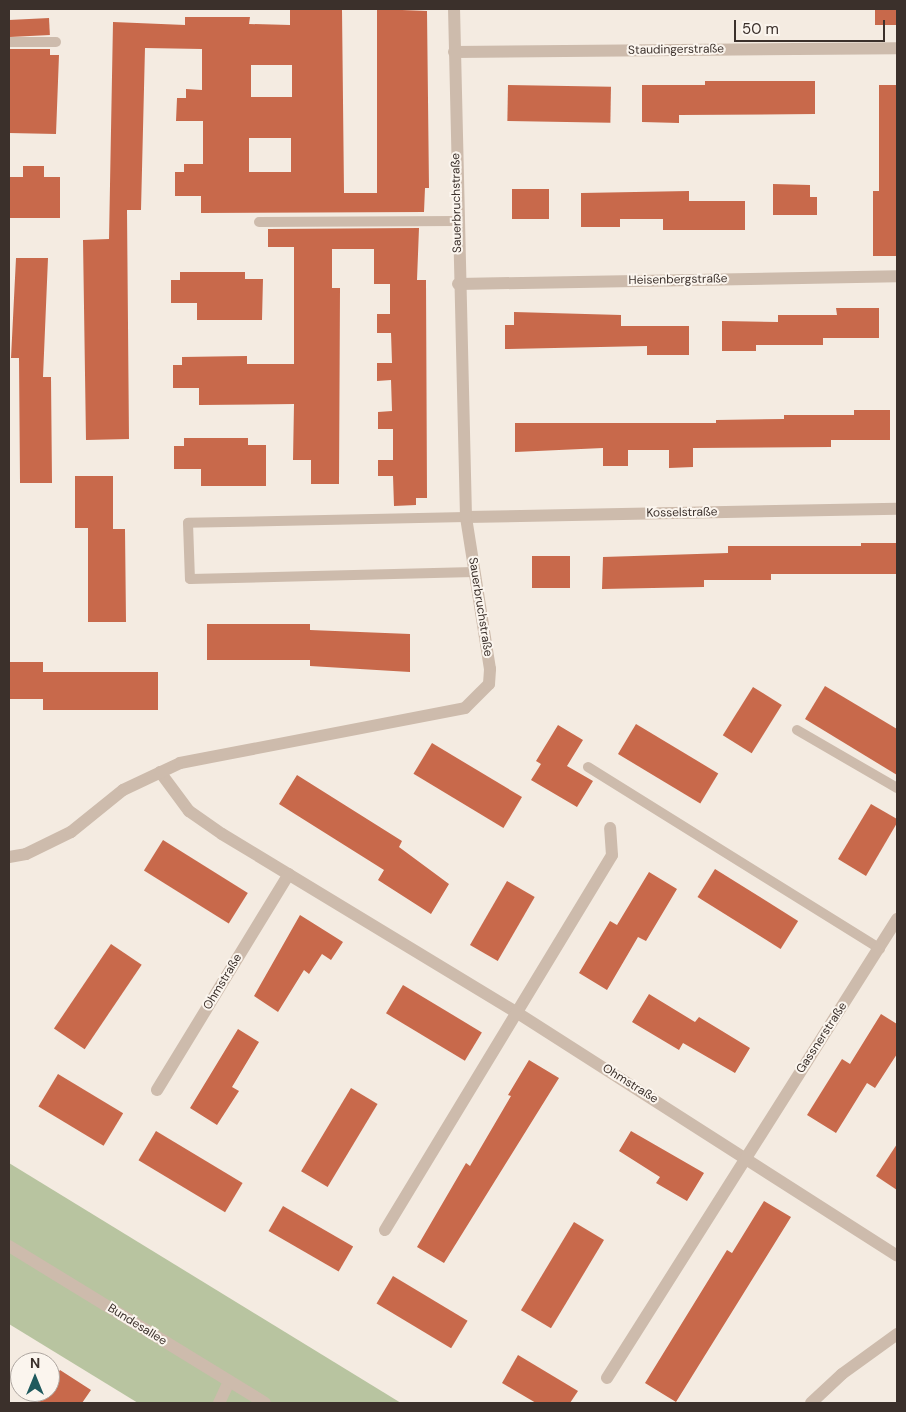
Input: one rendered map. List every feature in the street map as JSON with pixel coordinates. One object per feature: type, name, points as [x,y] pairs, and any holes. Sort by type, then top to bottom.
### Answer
[{"type":"street","name":"Sauerbruchstraße","points":[[9,857],[26,854],[71,832],[123,790],[160,772],[223,752],[464,708],[489,684],[490,668],[466,517],[458,284],[454,9]]},
{"type":"street","name":"Staudingerstraße","points":[[454,52],[897,48]]},
{"type":"street","name":"Heisenbergstraße","points":[[458,284],[897,276]]},
{"type":"street","name":"Kosselstraße","points":[[466,517],[897,509]]},
{"type":"street","name":"Ohmstraße","points":[[160,772],[189,811],[516,1012],[745,1156],[897,1256]]},
{"type":"street","points":[[385,1230],[612,855],[610,828]]},
{"type":"street","name":"Ohmstraße","points":[[157,1090],[289,874]]},
{"type":"street","name":"Gassnerstraße","points":[[745,1156],[880,949],[897,919]]},
{"type":"street","points":[[607,1378],[745,1156]]},
{"type":"street","name":"Bundesallee","points":[[9,1246],[265,1403]]},
{"type":"street","points":[[811,1403],[842,1374],[897,1334]]},
{"type":"street","points":[[219,1403],[230,1382]]},
{"type":"lane","points":[[9,42],[56,42]]},
{"type":"lane","points":[[259,222],[457,221]]},
{"type":"lane","points":[[466,517],[188,523],[190,579],[474,572]]},
{"type":"lane","points":[[797,730],[897,788]]},
{"type":"lane","points":[[588,767],[880,949]]},
{"type":"green space","points":[[9,1163],[401,1403],[138,1403],[60,1355],[60,1352],[55,1352],[9,1324]]},
{"type":"building","points":[[290,9],[342,9],[344,193],[377,193],[377,9],[427,11],[429,188],[425,188],[424,212],[201,213],[201,196],[175,196],[175,172],[184,172],[184,164],[203,164],[203,121],[176,121],[177,98],[186,98],[186,89],[202,90],[202,49],[145,48],[141,210],[127,210],[129,439],[86,440],[83,240],[109,239],[113,22],[185,25],[185,17],[250,17],[249,24],[290,25]],"holes":[[[251,65],[292,65],[292,97],[251,97]],[[249,138],[291,138],[291,172],[249,172]]]},
{"type":"building","points":[[875,9],[897,9],[897,25],[875,25]]},
{"type":"building","points":[[49,18],[50,35],[10,37],[9,20]]},
{"type":"building","points":[[9,49],[50,49],[50,55],[59,55],[56,134],[9,133]]},
{"type":"building","points":[[705,81],[815,81],[815,114],[679,115],[679,123],[642,122],[642,85],[705,85]]},
{"type":"building","points":[[508,85],[611,87],[610,123],[507,121]]},
{"type":"building","points":[[879,85],[897,85],[897,256],[873,256],[873,191],[879,191]]},
{"type":"building","points":[[23,166],[44,166],[44,177],[60,177],[60,218],[9,218],[9,177],[23,177]]},
{"type":"building","points":[[773,184],[810,185],[810,197],[817,197],[817,215],[773,215]]},
{"type":"building","points":[[512,189],[549,189],[549,219],[512,219]]},
{"type":"building","points":[[689,191],[689,201],[745,201],[745,230],[663,230],[663,219],[620,219],[620,227],[581,227],[581,193]]},
{"type":"building","points":[[419,228],[417,280],[426,280],[427,498],[416,498],[416,505],[394,506],[393,476],[378,476],[378,460],[393,460],[393,429],[378,429],[378,412],[392,411],[391,380],[377,381],[377,363],[392,363],[391,333],[377,333],[377,314],[390,314],[390,284],[374,284],[374,249],[332,249],[332,288],[340,288],[339,484],[311,484],[311,460],[293,460],[294,404],[199,405],[199,388],[173,388],[173,365],[182,365],[182,357],[247,356],[247,364],[294,364],[294,247],[268,247],[268,229]]},
{"type":"building","points":[[16,258],[48,258],[43,377],[51,377],[52,483],[20,483],[19,358],[11,358]]},
{"type":"building","points":[[180,272],[245,272],[245,279],[263,279],[262,320],[197,320],[197,303],[171,303],[171,280],[180,280]]},
{"type":"building","points":[[836,308],[879,308],[879,338],[823,338],[823,345],[756,345],[756,351],[722,351],[722,321],[778,322],[778,315],[837,315]]},
{"type":"building","points":[[514,312],[621,315],[621,326],[689,326],[689,355],[647,355],[647,346],[505,349],[505,325],[514,325]]},
{"type":"building","points":[[854,410],[890,410],[890,440],[831,440],[831,447],[693,448],[693,467],[669,468],[669,450],[628,450],[628,466],[603,466],[603,448],[515,452],[515,423],[716,423],[716,420],[784,419],[784,415],[854,415]]},
{"type":"building","points":[[184,438],[248,438],[248,445],[266,445],[266,486],[201,486],[201,469],[174,469],[174,446],[184,446]]},
{"type":"building","points":[[75,476],[113,476],[113,529],[125,529],[126,622],[88,622],[88,528],[75,528]]},
{"type":"building","points":[[861,543],[897,543],[897,574],[771,574],[771,580],[704,580],[704,587],[602,589],[603,557],[728,553],[728,546],[861,546]]},
{"type":"building","points":[[532,556],[570,556],[570,588],[532,588]]},
{"type":"building","points":[[207,624],[310,624],[310,630],[410,634],[410,672],[310,666],[310,660],[207,660]]},
{"type":"building","points":[[9,662],[43,662],[43,672],[158,672],[158,710],[43,710],[43,699],[9,699]]},
{"type":"building","points":[[825,686],[897,729],[897,775],[805,719]]},
{"type":"building","points":[[753,687],[782,705],[752,753],[723,735]]},
{"type":"building","points":[[636,724],[718,773],[700,803],[618,754]]},
{"type":"building","points":[[558,725],[583,740],[567,766],[593,781],[577,807],[531,780],[541,764],[536,761]]},
{"type":"building","points":[[432,743],[522,797],[503,828],[413,774]]},
{"type":"building","points":[[297,775],[402,841],[399,847],[449,884],[431,914],[378,880],[384,870],[279,804]]},
{"type":"building","points":[[871,804],[897,819],[897,823],[866,876],[838,859]]},
{"type":"building","points":[[163,840],[248,893],[229,924],[144,871]]},
{"type":"building","points":[[715,869],[798,921],[781,949],[698,897]]},
{"type":"building","points":[[649,872],[677,889],[646,941],[638,937],[607,990],[579,973],[610,921],[617,925]]},
{"type":"building","points":[[507,881],[535,897],[498,961],[470,945]]},
{"type":"building","points":[[300,915],[343,942],[331,960],[322,954],[309,974],[304,970],[278,1012],[254,996]]},
{"type":"building","points":[[111,944],[142,965],[85,1049],[54,1029]]},
{"type":"building","points":[[403,985],[482,1032],[465,1061],[386,1013]]},
{"type":"building","points":[[649,994],[695,1022],[699,1017],[750,1048],[735,1073],[683,1043],[679,1050],[632,1022]]},
{"type":"building","points":[[881,1014],[897,1024],[897,1054],[875,1088],[867,1083],[836,1133],[807,1115],[842,1059],[850,1064]]},
{"type":"building","points":[[238,1029],[259,1042],[232,1087],[239,1091],[217,1125],[190,1108]]},
{"type":"building","points":[[529,1060],[559,1078],[444,1263],[417,1247],[466,1163],[470,1166],[511,1096],[508,1095]]},
{"type":"building","points":[[58,1074],[123,1113],[104,1146],[38,1107]]},
{"type":"building","points":[[351,1088],[378,1104],[328,1187],[301,1171]]},
{"type":"building","points":[[156,1131],[243,1183],[225,1212],[138,1160]]},
{"type":"building","points":[[631,1131],[704,1173],[687,1201],[656,1183],[660,1177],[619,1151]]},
{"type":"building","points":[[897,1144],[897,1190],[876,1176]]},
{"type":"building","points":[[764,1201],[791,1217],[676,1402],[645,1383],[727,1250],[732,1253]]},
{"type":"building","points":[[283,1206],[353,1246],[339,1272],[268,1231]]},
{"type":"building","points":[[574,1222],[604,1240],[551,1328],[521,1310]]},
{"type":"building","points":[[393,1276],[468,1321],[451,1348],[377,1303]]},
{"type":"building","points":[[518,1355],[578,1391],[570,1403],[536,1403],[502,1383]]},
{"type":"building","points":[[60,1370],[91,1390],[82,1403],[37,1403],[60,1402]]}]
